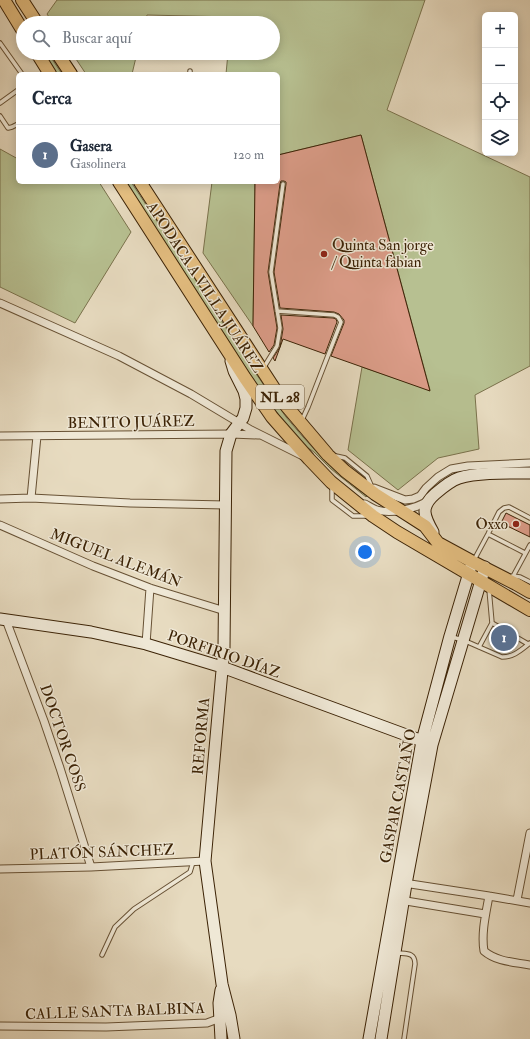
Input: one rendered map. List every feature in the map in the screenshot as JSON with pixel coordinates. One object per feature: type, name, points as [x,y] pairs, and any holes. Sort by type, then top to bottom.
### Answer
[{"type":"main road","points":[[4,0],[16,20]]},
{"type":"main road","points":[[22,0],[32,16]]},
{"type":"main road","points":[[41,60],[47,72]]},
{"type":"main road","points":[[61,60],[69,72]]},
{"type":"main road","name":"APODACA A VILLA JUÁREZ","points":[[120,184],[229,354],[272,417],[330,481],[373,516],[397,532],[471,568],[485,567],[509,578],[530,592]]},
{"type":"main road","name":"APODACA A VILLA JUÁREZ","points":[[143,184],[283,402],[328,455],[370,489],[425,526],[438,543],[471,568],[484,582],[530,610]]},
{"type":"street","points":[[0,303],[118,356],[191,394],[262,436],[309,459]]},
{"type":"street","points":[[229,354],[234,371],[244,391],[246,399],[246,408],[243,418],[232,434]]},
{"type":"street","name":"BENITO JUÁREZ","points":[[0,436],[232,434],[262,436]]},
{"type":"street","name":"REFORMA","points":[[225,1017],[219,1002],[222,984],[205,861],[224,648],[226,451],[232,434]]},
{"type":"street","points":[[30,498],[37,436]]},
{"type":"street","points":[[370,489],[405,500],[413,499],[420,496],[438,477],[451,469],[468,466],[530,463]]},
{"type":"street","points":[[330,481],[366,505],[378,510],[400,510],[422,504],[448,484],[470,475],[530,473]]},
{"type":"street","points":[[0,499],[30,498],[130,503],[226,505]]},
{"type":"street","points":[[429,500],[424,514],[426,520],[441,544]]},
{"type":"street","name":"MIGUEL ALEMÁN","points":[[0,525],[93,566],[150,588],[225,611]]},
{"type":"street","name":"GASPAR CASTAÑO","points":[[427,743],[484,582],[485,567]]},
{"type":"street","name":"GASPAR CASTAÑO","points":[[370,1039],[390,952],[427,743],[450,636],[471,568]]},
{"type":"street","points":[[146,644],[150,588]]},
{"type":"street","name":"PORFIRIO DÍAZ","points":[[3,619],[91,632],[146,644],[222,667],[427,743]]},
{"type":"street","name":"DOCTOR COSS","points":[[3,619],[56,755],[91,867]]},
{"type":"street","points":[[517,900],[530,833]]},
{"type":"street","name":"PLATÓN SÁNCHEZ","points":[[0,869],[91,867],[205,861]]},
{"type":"street","points":[[401,883],[530,903]]},
{"type":"street","points":[[489,896],[485,914],[482,944],[484,951],[489,956],[497,959],[530,965]]},
{"type":"street","points":[[399,900],[485,914]]},
{"type":"street","name":"GASPAR CASTAÑO","points":[[381,1039],[390,952]]},
{"type":"street","points":[[221,1039],[225,1017]]},
{"type":"street","points":[[225,1017],[234,1039]]},
{"type":"street","name":"CALLE SANTA BALBINA","points":[[0,1026],[114,1027],[207,1023],[225,1017]]},
{"type":"lane","points":[[0,43],[21,72]]},
{"type":"lane","points":[[0,54],[4,49]]},
{"type":"lane","points":[[0,103],[16,91]]},
{"type":"lane","points":[[0,116],[8,128],[16,125]]},
{"type":"lane","points":[[262,370],[277,346],[280,328],[271,272],[283,184]]},
{"type":"lane","points":[[277,311],[334,315],[338,317],[341,322],[308,407],[300,423]]},
{"type":"lane","points":[[471,568],[499,512],[504,508],[509,507],[530,518]]},
{"type":"lane","points":[[488,534],[525,553]]},
{"type":"lane","points":[[509,578],[530,545]]},
{"type":"lane","points":[[509,578],[520,577],[530,582]]},
{"type":"lane","points":[[479,647],[492,623],[484,582]]},
{"type":"lane","points":[[450,636],[502,657],[513,656],[529,643],[492,623]]},
{"type":"lane","points":[[102,955],[115,927],[134,909],[190,872],[192,862]]},
{"type":"lane","points":[[390,952],[410,955],[414,957],[415,960],[404,1039]]},
{"type":"green space","points":[[57,0],[425,0],[387,110],[482,155],[482,156],[485,156],[530,177],[530,366],[475,395],[479,449],[438,458],[398,490],[348,450],[362,367],[430,390],[361,135],[280,155],[280,72],[226,72],[227,60],[280,60],[280,16],[48,16],[47,14]]},
{"type":"green space","points":[[47,60],[53,60],[61,72],[55,72]]},
{"type":"green space","points":[[77,60],[135,60],[132,72],[85,72]]},
{"type":"green space","points":[[0,149],[16,158],[16,184],[100,184],[131,232],[75,323],[0,287]]},
{"type":"green space","points":[[126,184],[132,184],[243,355],[286,417],[316,451],[356,488],[367,496],[366,497],[331,469],[314,452],[298,441],[259,388]]},
{"type":"green space","points":[[212,184],[255,184],[253,326],[203,253]]},
{"type":"building","name":"Quinta San jorge / Quinta fabian","points":[[361,135],[430,391],[331,356],[344,323],[344,320],[339,314],[334,312],[280,308],[274,272],[286,182],[281,181],[280,184],[280,155]]},
{"type":"building","name":"Quinta San jorge / Quinta fabian","points":[[255,184],[280,184],[268,272],[277,328],[274,345],[269,352],[253,326]]},
{"type":"building","points":[[281,315],[336,319],[337,322],[325,354],[283,339],[275,361],[273,358],[280,347],[283,329]]},
{"type":"building","name":"Oxxo","points":[[506,513],[530,525],[530,537],[501,523]]},
{"type":"building","points":[[501,632],[509,637],[505,649],[496,646]]},
{"type":"place","name":"Quinta San jorge / Quinta fabian","points":[[324,254]]},
{"type":"place","name":"Oxxo","points":[[516,524]]},
{"type":"place","name":"Gasera","points":[[504,638]]}]
